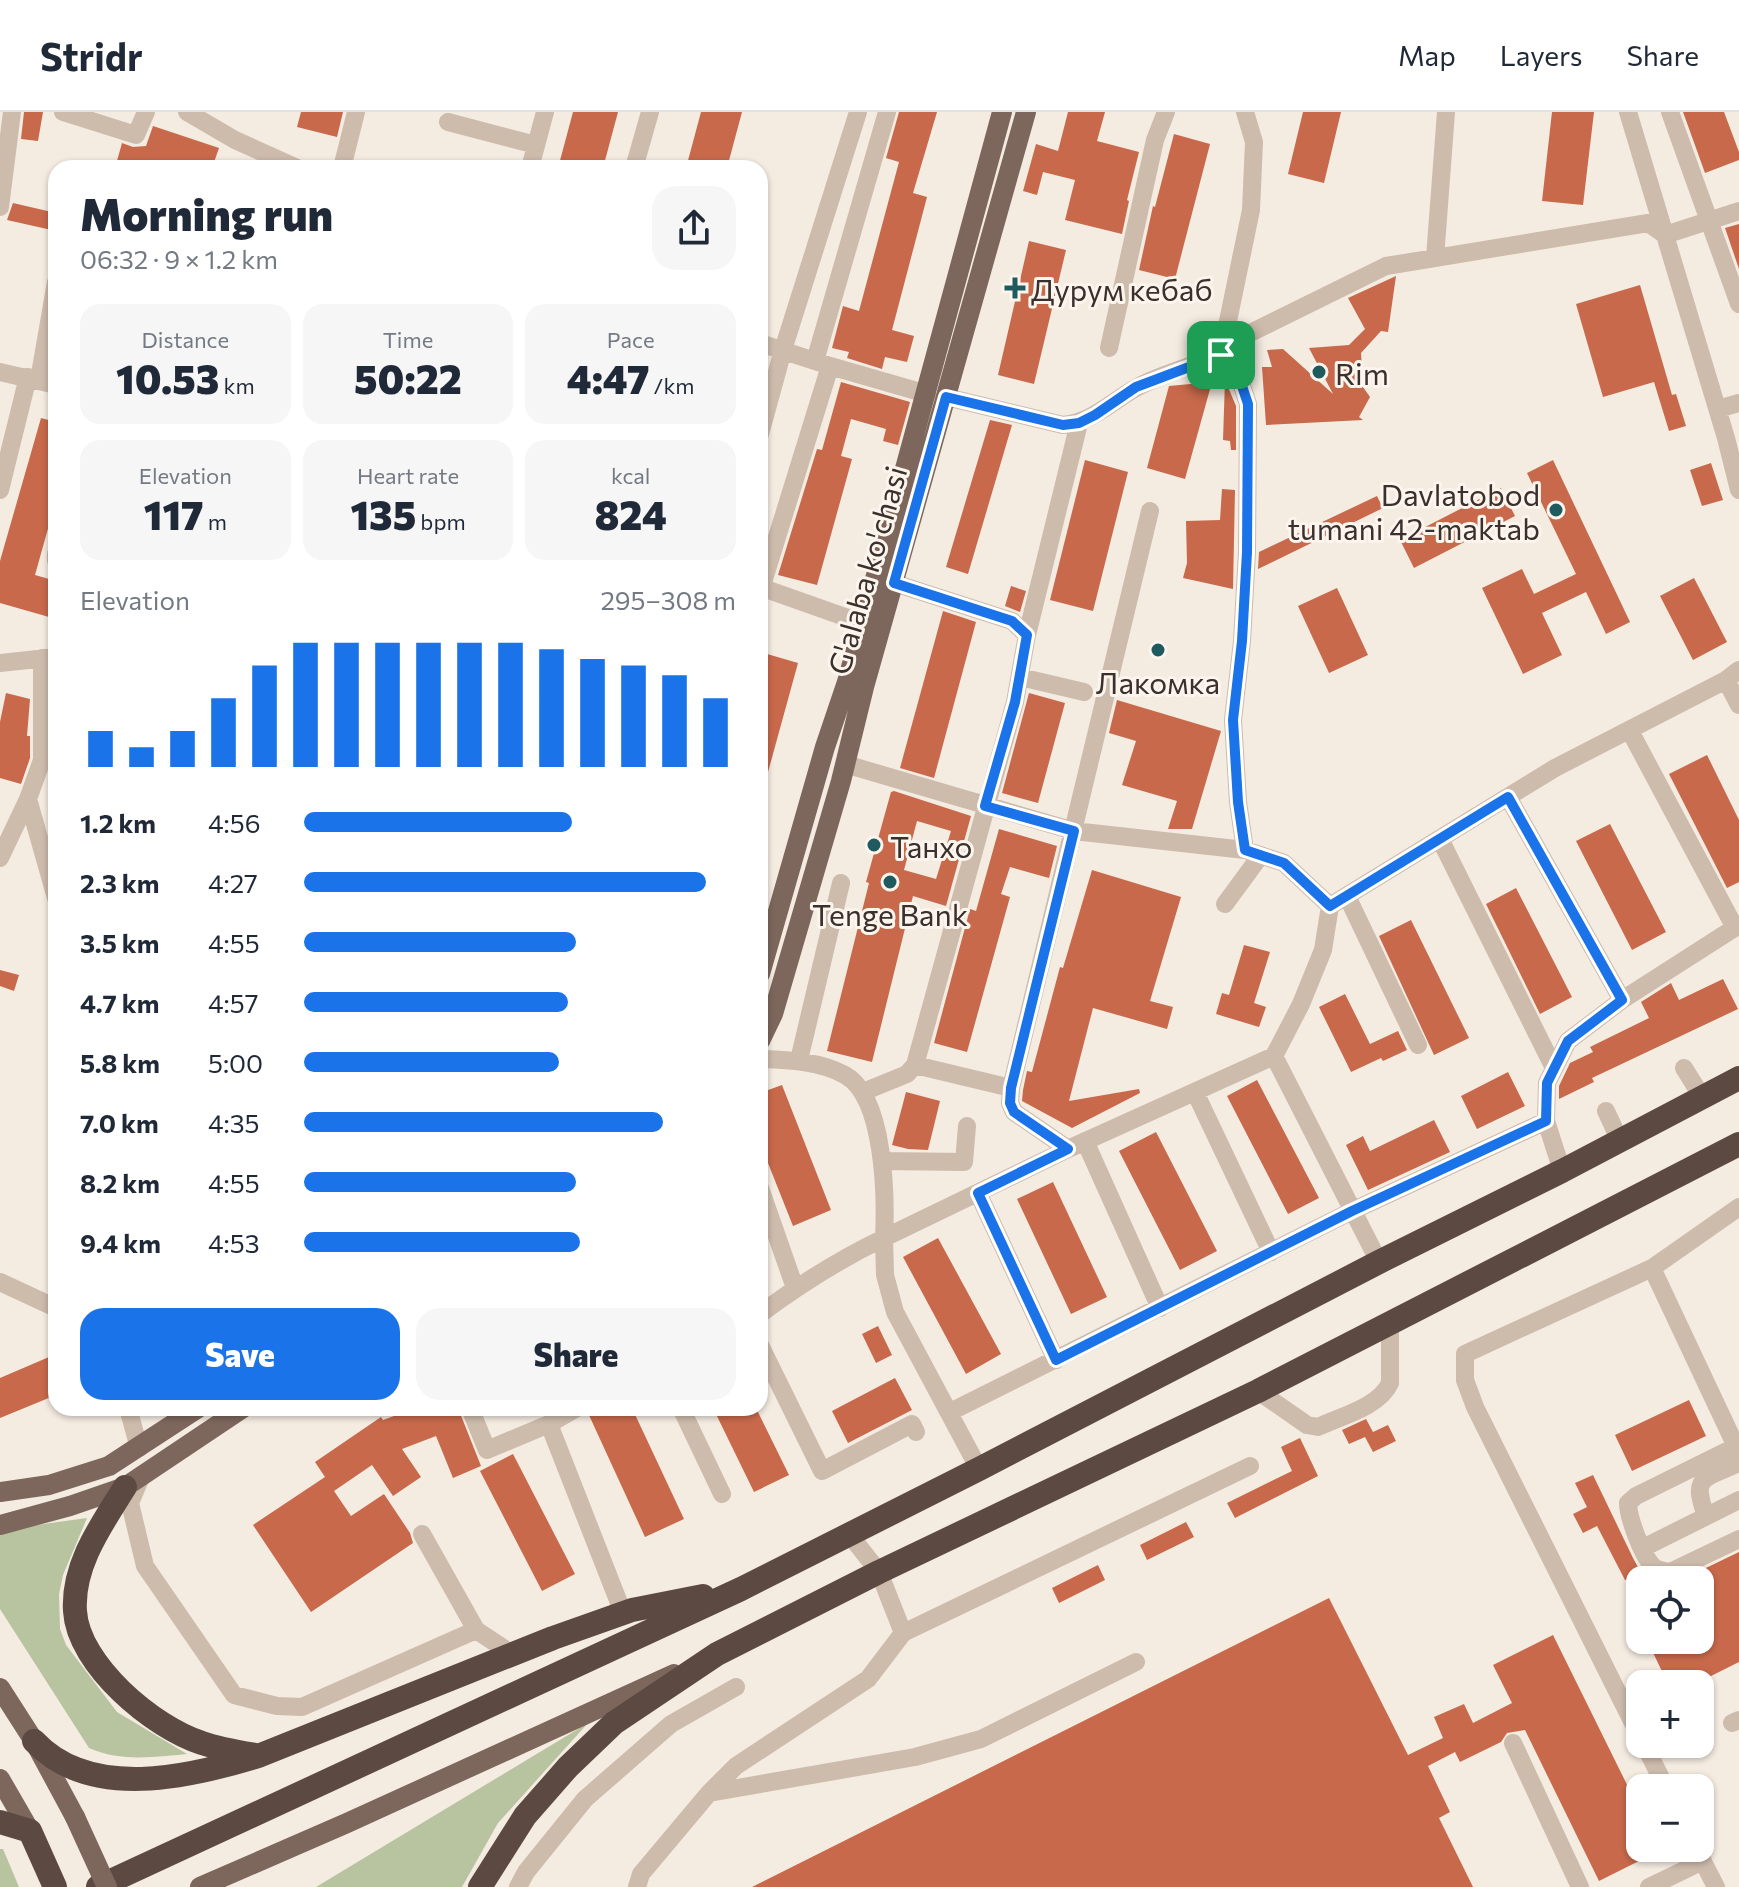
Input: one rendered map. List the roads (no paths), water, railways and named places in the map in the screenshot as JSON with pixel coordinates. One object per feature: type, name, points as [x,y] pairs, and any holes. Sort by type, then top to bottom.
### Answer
[{"type":"highway","points":[[98,1887],[741,1589],[1739,1078]]},
{"type":"highway","points":[[480,1887],[525,1816],[568,1767],[614,1723],[717,1654],[879,1572],[1258,1391],[1739,1144]]},
{"type":"highway","points":[[133,1482],[85,1556],[77,1584],[75,1610],[81,1637],[99,1665],[120,1689],[157,1720],[202,1744],[258,1756]]},
{"type":"highway","points":[[34,1741],[55,1759],[82,1772],[140,1778],[210,1771],[258,1756],[623,1613],[741,1589]]},
{"type":"highway","points":[[0,1822],[31,1834],[55,1887]]},
{"type":"main road","name":"G'alaba ko'chasi","points":[[768,1024],[843,772],[894,583],[1002,112]]},
{"type":"main road","name":"G'alaba ko'chasi","points":[[768,946],[862,623],[1026,112]]},
{"type":"main road","points":[[0,1492],[49,1485],[109,1466],[187,1416]]},
{"type":"main road","points":[[0,1525],[133,1482],[231,1416]]},
{"type":"main road","points":[[200,1887],[717,1654]]},
{"type":"main road","points":[[0,1688],[34,1741],[75,1817],[107,1887]]},
{"type":"main road","points":[[0,1779],[31,1834]]},
{"type":"street","points":[[0,207],[12,112]]},
{"type":"street","points":[[63,112],[136,135],[146,112]]},
{"type":"street","points":[[187,112],[235,140],[279,160]]},
{"type":"street","points":[[344,160],[356,112]]},
{"type":"street","points":[[532,160],[545,112]]},
{"type":"street","points":[[636,160],[650,112]]},
{"type":"street","points":[[768,405],[858,112]]},
{"type":"street","points":[[768,560],[823,364],[887,112]]},
{"type":"street","points":[[1109,348],[1155,140],[1166,112]]},
{"type":"street","points":[[1225,904],[1253,852],[1238,802],[1233,720],[1242,641],[1247,552],[1248,404],[1240,380],[1221,355],[1251,210],[1254,142],[1245,112]]},
{"type":"street","points":[[1435,258],[1446,112]]},
{"type":"street","points":[[1628,112],[1718,409],[1739,490]]},
{"type":"street","points":[[1670,112],[1739,304]]},
{"type":"street","points":[[448,122],[536,145]]},
{"type":"street","points":[[1665,235],[1739,211]]},
{"type":"street","points":[[768,345],[937,396],[1063,425],[1079,423],[1136,387],[1221,355],[1240,338],[1386,266],[1648,223],[1665,235]]},
{"type":"street","points":[[0,490],[41,381],[48,335]]},
{"type":"street","points":[[0,372],[41,381]]},
{"type":"street","points":[[1718,409],[1739,403]]},
{"type":"street","points":[[860,1088],[907,1074],[915,1065],[1020,677],[1027,635],[1079,423]]},
{"type":"street","points":[[1150,511],[1011,1088],[1010,1103],[1014,1112],[1076,1145],[1160,1308]]},
{"type":"street","points":[[894,583],[1012,621],[1027,635]]},
{"type":"street","points":[[768,592],[862,623]]},
{"type":"street","points":[[0,663],[48,658]]},
{"type":"street","points":[[0,858],[28,799],[42,760],[48,673]]},
{"type":"street","points":[[1330,906],[1555,768],[1732,675],[1739,705]]},
{"type":"street","points":[[1020,677],[1084,692]]},
{"type":"street","points":[[1562,1171],[1546,1121],[1547,1083],[1568,1041],[1622,1000],[1737,927],[1630,731]]},
{"type":"street","points":[[818,774],[843,772],[1074,831],[1253,852],[1284,863],[1330,906]]},
{"type":"street","points":[[1508,797],[1622,1000]]},
{"type":"street","points":[[28,799],[48,870]]},
{"type":"street","points":[[1440,839],[1554,1068]]},
{"type":"street","points":[[799,1060],[841,883]]},
{"type":"street","points":[[1347,896],[1418,1045]]},
{"type":"street","points":[[768,1308],[855,1252],[1076,1145],[1274,1056],[1301,1004],[1323,950],[1330,906]]},
{"type":"street","points":[[1274,1056],[1379,1262]]},
{"type":"street","points":[[768,1059],[799,1060],[846,1075],[860,1088],[872,1117],[882,1161],[886,1201],[885,1275],[895,1312],[979,1469]]},
{"type":"street","points":[[915,1065],[1011,1088]]},
{"type":"street","points":[[860,1088],[887,1068]]},
{"type":"street","points":[[1684,1068],[1702,1097]]},
{"type":"street","points":[[1195,1092],[1271,1252]]},
{"type":"street","points":[[1606,1111],[1620,1141]]},
{"type":"street","points":[[950,1412],[1352,1211],[1546,1121]]},
{"type":"street","points":[[882,1161],[964,1162],[967,1126]]},
{"type":"street","points":[[978,1193],[1056,1360]]},
{"type":"street","points":[[1626,1709],[1475,1407],[1465,1380],[1465,1354],[1652,1268],[1739,1207]]},
{"type":"street","points":[[768,1211],[795,1288]]},
{"type":"street","points":[[1652,1268],[1738,1452]]},
{"type":"street","points":[[0,1282],[48,1304]]},
{"type":"street","points":[[1258,1391],[1307,1425],[1318,1427],[1377,1399],[1386,1392],[1390,1383],[1390,1324]]},
{"type":"street","points":[[768,1361],[822,1471],[912,1424],[916,1432]]},
{"type":"street","points":[[132,1416],[145,1445]]},
{"type":"street","points":[[473,1416],[487,1450],[563,1416]]},
{"type":"street","points":[[685,1416],[722,1494]]},
{"type":"street","points":[[549,1424],[623,1613]]},
{"type":"street","points":[[1706,1516],[1698,1493],[1699,1486],[1738,1452]]},
{"type":"street","points":[[1738,1452],[1636,1496],[1628,1503],[1628,1514],[1652,1565],[1661,1571],[1670,1572],[1739,1539]]},
{"type":"street","points":[[637,1887],[641,1874],[709,1793],[736,1766],[868,1679],[903,1633],[1250,1466]]},
{"type":"street","points":[[133,1482],[130,1503],[145,1566],[234,1695],[277,1706],[302,1707],[476,1630]]},
{"type":"street","points":[[1643,1548],[1739,1500]]},
{"type":"street","points":[[422,1534],[476,1630],[512,1654]]},
{"type":"street","points":[[849,1534],[879,1572],[903,1633]]},
{"type":"street","points":[[709,1793],[915,1757],[981,1739],[1136,1662]]},
{"type":"street","points":[[518,1887],[526,1872],[585,1799],[671,1724],[736,1687]]},
{"type":"street","points":[[1513,1743],[1580,1887]]},
{"type":"street","points":[[1649,1887],[1689,1862]]},
{"type":"street","points":[[1704,1862],[1716,1887]]},
{"type":"place","name":"Дурум кебаб","points":[[1015,288]]},
{"type":"place","name":"Rim","points":[[1319,372]]},
{"type":"place","name":"Davlatobod tumani 42-maktab","points":[[1556,510]]},
{"type":"place","name":"Лакомка","points":[[1158,650]]},
{"type":"place","name":"Танхо","points":[[874,845]]},
{"type":"place","name":"Tenge Bank","points":[[890,882]]}]
